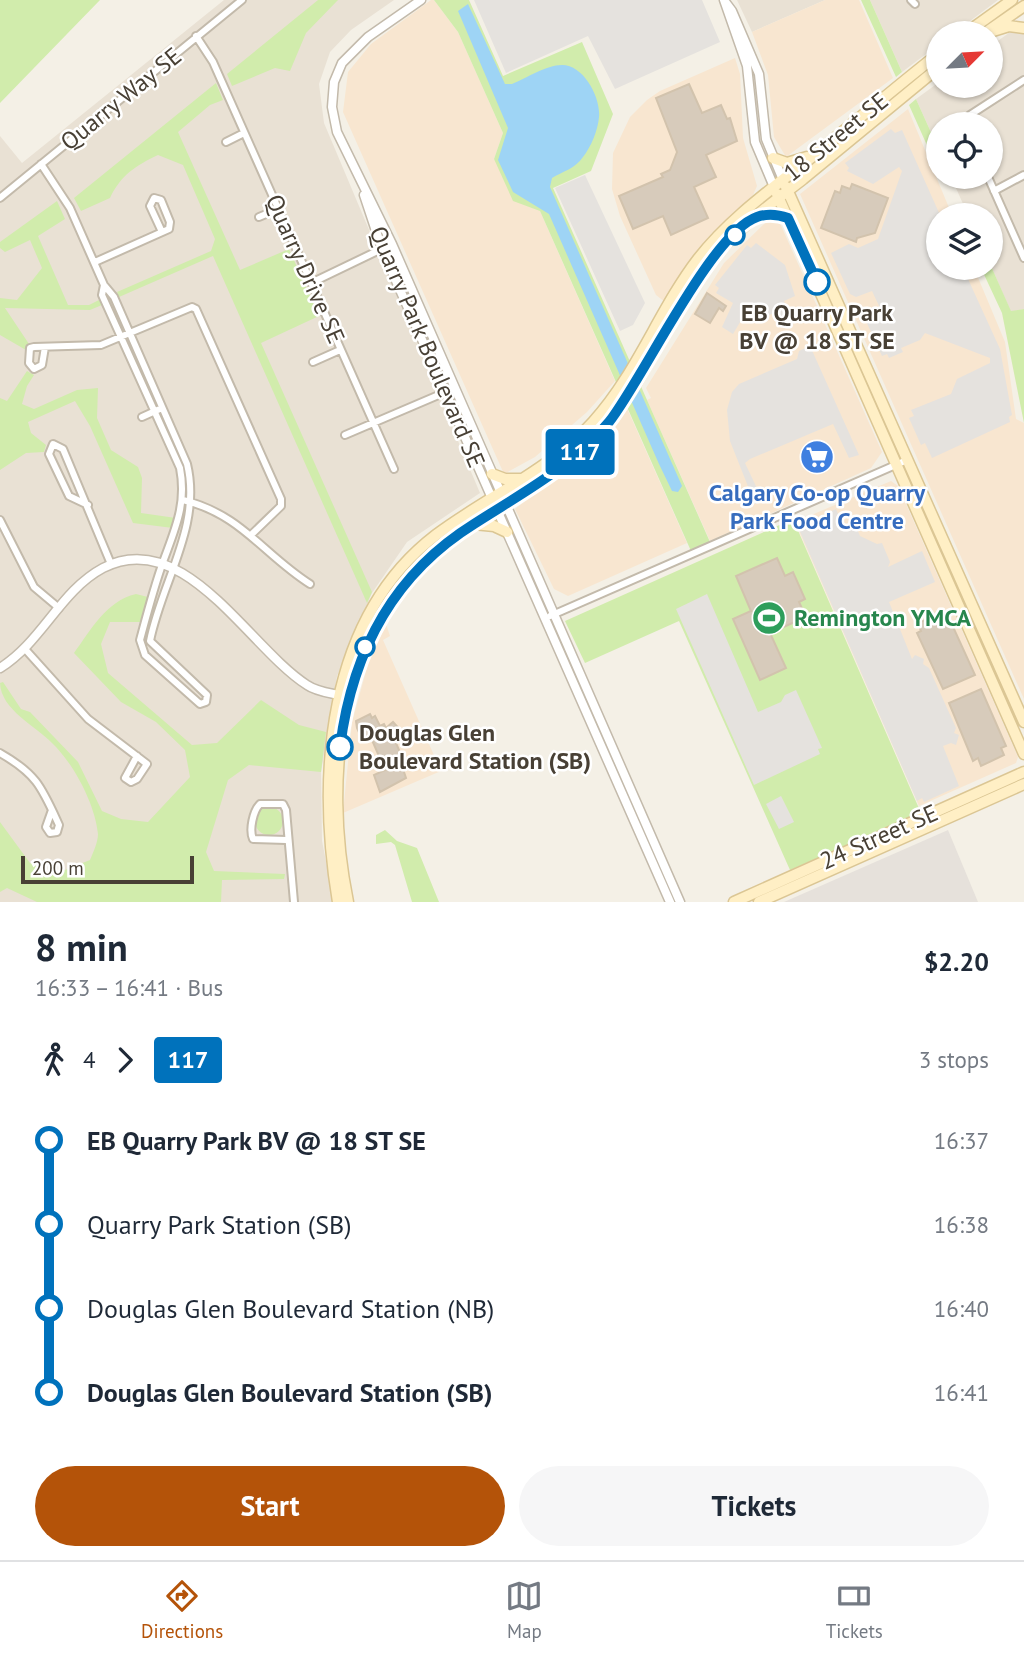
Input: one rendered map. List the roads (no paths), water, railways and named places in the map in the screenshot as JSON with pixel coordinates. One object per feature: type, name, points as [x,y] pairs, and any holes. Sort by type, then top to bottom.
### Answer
[{"type":"main road","points":[[983,21],[1012,0]]},
{"type":"main road","points":[[1003,21],[1022,8]]},
{"type":"main road","points":[[1003,28],[1024,27]]},
{"type":"main road","name":"18 Street SE","points":[[338,902],[329,823],[328,787],[344,696],[359,635],[375,604],[395,577],[434,536],[562,452],[595,421],[619,388],[699,259],[729,224],[926,64]]},
{"type":"main road","name":"18 Street SE","points":[[348,902],[339,848],[337,780],[344,696],[365,646],[391,600],[423,562],[473,524],[573,459],[605,426],[635,385],[695,283],[728,241],[926,78]]},
{"type":"main road","points":[[773,158],[787,163],[817,153]]},
{"type":"main road","points":[[779,183],[902,462],[1024,754]]},
{"type":"main road","points":[[783,194],[788,218],[1024,722]]},
{"type":"main road","points":[[754,217],[768,214],[788,218]]},
{"type":"main road","points":[[492,474],[510,480],[525,478]]},
{"type":"main road","points":[[473,524],[494,526],[506,532]]},
{"type":"main road","name":"24 Street SE","points":[[734,902],[1024,772]]},
{"type":"main road","name":"24 Street SE","points":[[759,902],[1024,784]]},
{"type":"street","name":"Quarry Way SE","points":[[0,198],[242,0]]},
{"type":"street","name":"Quarry Park Boulevard SE","points":[[421,0],[355,48],[342,63],[334,82],[332,107],[337,132],[392,244],[501,507]]},
{"type":"street","points":[[1012,0],[1022,8],[1024,27]]},
{"type":"street","points":[[724,1],[732,11],[759,74],[766,139],[779,183]]},
{"type":"street","points":[[724,1],[747,66],[755,142],[779,183]]},
{"type":"street","name":"Quarry Drive SE","points":[[196,36],[213,62],[394,468]]},
{"type":"street","points":[[975,112],[1024,80]]},
{"type":"street","points":[[226,142],[244,133]]},
{"type":"street","points":[[41,164],[70,208],[104,285],[110,290],[187,464],[192,502],[150,641]]},
{"type":"street","points":[[1024,175],[995,191],[1024,258]]},
{"type":"street","name":"Quarry Park Boulevard SE","points":[[360,183],[382,249],[492,474],[496,496]]},
{"type":"street","points":[[95,262],[169,229],[170,222],[161,200],[154,198],[150,205],[162,232]]},
{"type":"street","points":[[259,217],[278,209]]},
{"type":"street","points":[[311,283],[392,244]]},
{"type":"street","points":[[104,285],[102,295],[180,468],[183,500],[140,640],[145,655],[200,704],[206,702],[206,695],[150,641],[140,640]]},
{"type":"street","points":[[45,347],[80,348],[120,338],[192,307],[196,309],[281,499],[281,506],[252,534]]},
{"type":"street","points":[[313,362],[340,349]]},
{"type":"street","points":[[345,435],[451,390]]},
{"type":"street","points":[[142,416],[162,408]]},
{"type":"street","points":[[88,505],[69,496],[48,454],[53,444],[63,449],[88,505],[111,564]]},
{"type":"street","points":[[549,617],[902,462]]},
{"type":"street","points":[[183,500],[225,515],[252,534],[310,584]]},
{"type":"street","points":[[501,507],[506,532],[549,617]]},
{"type":"street","points":[[501,507],[670,902]]},
{"type":"street","points":[[0,520],[34,587],[59,608]]},
{"type":"street","points":[[0,668],[25,649],[76,590],[111,564],[127,560],[163,561],[194,580],[307,685],[344,696]]},
{"type":"street","points":[[25,649],[88,719],[137,756]]},
{"type":"street","points":[[173,679],[180,670]]},
{"type":"street","points":[[603,741],[680,902]]},
{"type":"street","points":[[0,753],[27,768],[52,810]]},
{"type":"street","points":[[286,840],[253,839],[250,833],[260,804],[283,804],[286,810],[286,840],[294,902]]},
{"type":"water","points":[[468,4],[505,84],[512,84],[543,69],[562,65],[577,70],[594,92],[599,117],[591,143],[577,164],[552,178],[550,187],[682,486],[678,492],[672,491],[659,464],[549,214],[513,192],[498,160],[508,128],[458,11]]},
{"type":"place","name":"EB Quarry Park BV @ 18 ST SE","points":[[817,282]]},
{"type":"place","name":"Calgary Co-op Quarry Park Food Centre","points":[[817,457]]},
{"type":"place","name":"Remington YMCA","points":[[769,618]]},
{"type":"place","name":"Douglas Glen Boulevard Station (SB)","points":[[340,747]]}]
